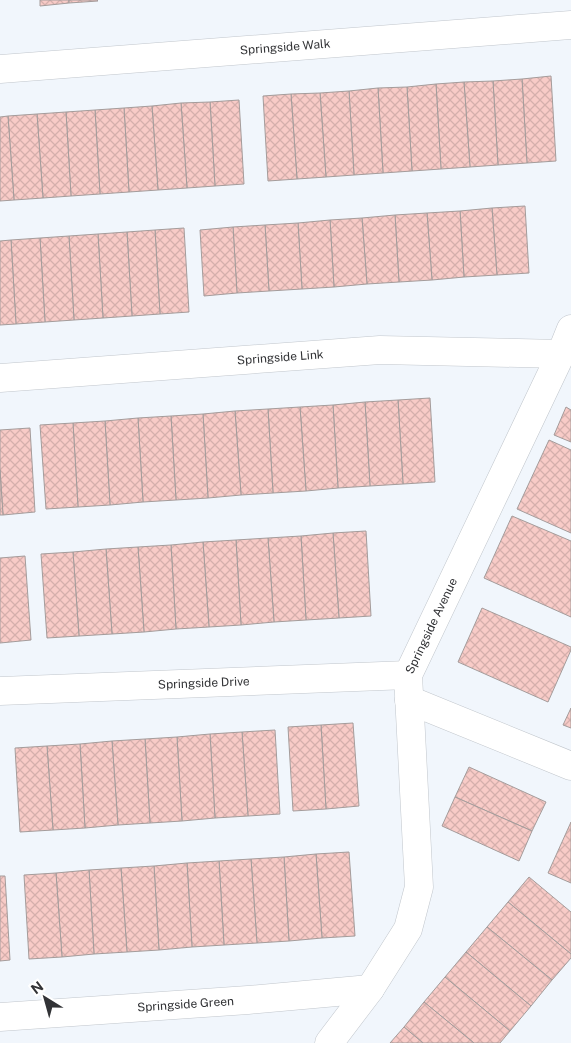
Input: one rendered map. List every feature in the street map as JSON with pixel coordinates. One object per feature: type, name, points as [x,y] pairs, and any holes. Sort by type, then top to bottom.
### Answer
[{"type":"street","name":"Springside Walk","points":[[0,69],[571,26]]},
{"type":"street","name":"Springside Avenue","points":[[329,1043],[370,989],[408,929],[419,887],[408,688],[571,329]]},
{"type":"street","name":"Springside Link","points":[[0,378],[380,350],[561,354]]},
{"type":"street","name":"Springside Drive","points":[[0,691],[408,688],[571,766]]},
{"type":"street","name":"Springside Green","points":[[0,1017],[370,989]]},
{"type":"building","points":[[40,0],[69,0],[69,3],[40,6]]},
{"type":"building","points":[[69,0],[97,0],[98,1],[69,3]]},
{"type":"building","points":[[551,76],[556,161],[527,163],[522,79]]},
{"type":"building","points":[[522,79],[527,163],[498,165],[493,81]]},
{"type":"building","points":[[493,81],[498,165],[470,167],[464,82]]},
{"type":"building","points":[[464,82],[470,167],[441,169],[436,84]]},
{"type":"building","points":[[436,84],[441,169],[412,171],[407,87]]},
{"type":"building","points":[[407,87],[412,171],[383,173],[378,88]]},
{"type":"building","points":[[378,88],[383,173],[354,175],[349,91]]},
{"type":"building","points":[[349,91],[354,175],[326,177],[320,93]]},
{"type":"building","points":[[320,93],[326,177],[297,179],[291,94]]},
{"type":"building","points":[[291,94],[297,179],[268,181],[263,96]]},
{"type":"building","points":[[239,100],[244,184],[215,186],[210,102]]},
{"type":"building","points":[[210,102],[215,186],[187,188],[181,103]]},
{"type":"building","points":[[181,103],[187,188],[158,190],[152,106]]},
{"type":"building","points":[[152,106],[158,190],[129,192],[124,108]]},
{"type":"building","points":[[124,108],[129,192],[100,194],[95,110]]},
{"type":"building","points":[[95,110],[100,194],[71,196],[66,112]]},
{"type":"building","points":[[66,112],[71,196],[43,198],[37,114]]},
{"type":"building","points":[[37,114],[43,198],[14,200],[8,116]]},
{"type":"building","points":[[8,116],[14,200],[0,201],[0,117]]},
{"type":"building","points":[[525,206],[529,273],[497,275],[492,208]]},
{"type":"building","points":[[492,208],[497,275],[464,277],[460,211]]},
{"type":"building","points":[[460,211],[464,277],[432,280],[427,213]]},
{"type":"building","points":[[427,213],[432,280],[399,282],[395,215]]},
{"type":"building","points":[[395,215],[399,282],[367,284],[362,218]]},
{"type":"building","points":[[362,218],[367,284],[334,287],[330,220]]},
{"type":"building","points":[[330,220],[334,287],[302,289],[298,223]]},
{"type":"building","points":[[298,223],[302,289],[269,291],[265,225]]},
{"type":"building","points":[[265,225],[269,291],[237,293],[233,227]]},
{"type":"building","points":[[233,227],[237,293],[204,296],[200,230]]},
{"type":"building","points":[[184,228],[189,312],[160,314],[155,230]]},
{"type":"building","points":[[155,230],[160,314],[132,316],[127,232]]},
{"type":"building","points":[[127,232],[132,316],[103,318],[98,234]]},
{"type":"building","points":[[98,234],[103,318],[74,320],[69,236]]},
{"type":"building","points":[[69,236],[74,320],[45,322],[40,238]]},
{"type":"building","points":[[40,238],[45,322],[16,324],[11,240]]},
{"type":"building","points":[[11,240],[16,324],[0,325],[0,241]]},
{"type":"building","points":[[430,398],[435,482],[403,484],[398,400]]},
{"type":"building","points":[[398,400],[403,484],[370,486],[365,402]]},
{"type":"building","points":[[365,402],[370,486],[338,488],[333,405]]},
{"type":"building","points":[[333,405],[338,488],[306,491],[300,407]]},
{"type":"building","points":[[300,407],[306,491],[273,493],[268,409]]},
{"type":"building","points":[[566,407],[571,410],[571,442],[554,435]]},
{"type":"building","points":[[268,409],[273,493],[241,495],[235,411]]},
{"type":"building","points":[[235,411],[241,495],[208,498],[203,414]]},
{"type":"building","points":[[203,414],[208,498],[176,500],[171,416]]},
{"type":"building","points":[[171,416],[176,500],[143,502],[138,418]]},
{"type":"building","points":[[138,418],[143,502],[110,505],[105,421]]},
{"type":"building","points":[[105,421],[110,505],[78,507],[73,423]]},
{"type":"building","points":[[73,423],[78,507],[46,509],[40,425]]},
{"type":"building","points":[[30,428],[35,512],[3,515],[0,430]]},
{"type":"building","points":[[549,440],[571,450],[571,533],[517,509]]},
{"type":"building","points":[[0,470],[3,515],[0,515]]},
{"type":"building","points":[[512,516],[571,541],[571,617],[484,578]]},
{"type":"building","points":[[366,531],[371,616],[339,618],[333,533]]},
{"type":"building","points":[[333,533],[339,618],[306,620],[301,536]]},
{"type":"building","points":[[301,536],[306,620],[274,622],[268,538]]},
{"type":"building","points":[[268,538],[274,622],[241,625],[236,540]]},
{"type":"building","points":[[236,540],[241,625],[209,627],[203,542]]},
{"type":"building","points":[[203,542],[209,627],[176,629],[171,545]]},
{"type":"building","points":[[171,545],[176,629],[144,632],[138,547]]},
{"type":"building","points":[[138,547],[144,632],[112,634],[106,549]]},
{"type":"building","points":[[106,549],[112,634],[79,636],[73,552]]},
{"type":"building","points":[[73,552],[79,636],[47,638],[41,554]]},
{"type":"building","points":[[25,556],[31,640],[0,643],[0,558]]},
{"type":"building","points":[[482,608],[571,647],[548,702],[458,662]]},
{"type":"building","points":[[571,708],[571,728],[563,725]]},
{"type":"building","points":[[353,723],[359,806],[326,809],[321,725]]},
{"type":"building","points":[[321,725],[326,809],[293,811],[288,727]]},
{"type":"building","points":[[275,730],[280,814],[248,816],[242,732]]},
{"type":"building","points":[[242,732],[248,816],[215,818],[210,734]]},
{"type":"building","points":[[210,734],[215,818],[182,821],[177,737]]},
{"type":"building","points":[[177,737],[182,821],[150,823],[145,739]]},
{"type":"building","points":[[145,739],[150,823],[118,825],[112,741]]},
{"type":"building","points":[[112,741],[118,825],[85,828],[80,744]]},
{"type":"building","points":[[80,744],[85,828],[53,830],[47,746]]},
{"type":"building","points":[[47,746],[53,830],[20,832],[15,748]]},
{"type":"building","points":[[469,767],[546,802],[532,831],[455,797]]},
{"type":"building","points":[[455,797],[532,831],[519,861],[442,826]]},
{"type":"building","points":[[571,822],[571,883],[548,873]]},
{"type":"building","points":[[349,852],[355,936],[322,938],[316,854]]},
{"type":"building","points":[[316,854],[322,938],[289,941],[284,857]]},
{"type":"building","points":[[284,857],[289,941],[257,943],[251,859]]},
{"type":"building","points":[[251,859],[257,943],[224,945],[219,861]]},
{"type":"building","points":[[219,861],[224,945],[192,947],[187,863]]},
{"type":"building","points":[[187,863],[192,947],[159,950],[154,866]]},
{"type":"building","points":[[154,866],[159,950],[127,952],[121,868]]},
{"type":"building","points":[[121,868],[127,952],[94,954],[89,870]]},
{"type":"building","points":[[89,870],[94,954],[62,957],[56,873]]},
{"type":"building","points":[[56,873],[62,957],[29,959],[24,875]]},
{"type":"building","points":[[0,876],[5,876],[10,960],[0,961]]},
{"type":"building","points":[[529,877],[571,912],[571,954],[508,902]]},
{"type":"building","points":[[508,902],[571,954],[571,958],[552,980],[487,927]]},
{"type":"building","points":[[487,927],[552,980],[531,1006],[466,952]]},
{"type":"building","points":[[466,952],[531,1006],[510,1031],[445,977]]},
{"type":"building","points":[[445,977],[510,1031],[500,1043],[474,1043],[424,1002]]},
{"type":"building","points":[[424,1002],[474,1043],[423,1043],[404,1027]]},
{"type":"building","points":[[404,1027],[423,1043],[390,1043]]}]
